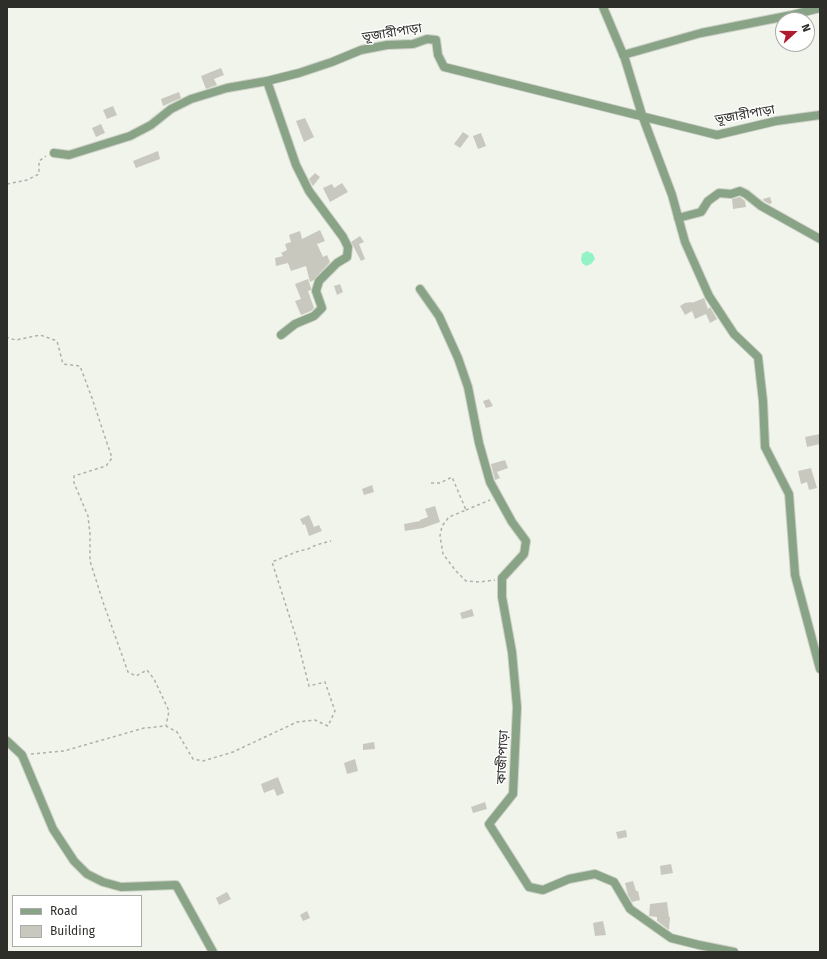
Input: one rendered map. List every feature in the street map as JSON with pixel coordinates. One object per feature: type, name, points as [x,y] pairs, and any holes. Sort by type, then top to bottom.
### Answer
[{"type":"street","points":[[603,7],[623,55],[642,115],[672,195],[685,242],[709,296],[734,334],[758,357],[766,447],[789,494],[795,575],[820,669]]},
{"type":"street","points":[[623,55],[701,33],[820,8]]},
{"type":"street","name":"ভূজারীপাড়া","points":[[54,153],[69,155],[130,136],[151,125],[171,109],[192,99],[226,88],[299,73],[361,50],[387,45],[413,44],[427,39],[436,40],[438,55],[444,67],[518,84],[718,135],[776,121],[820,115]]},
{"type":"street","points":[[267,80],[296,165],[309,191],[348,246],[347,257],[337,262],[318,281],[316,291],[322,308],[314,316],[295,324],[281,335]]},
{"type":"street","points":[[678,218],[701,212],[708,201],[719,193],[731,194],[740,191],[761,206],[820,239]]},
{"type":"street","points":[[420,289],[438,316],[458,358],[468,386],[479,443],[490,482],[512,522],[526,541],[524,554],[502,578]]},
{"type":"street","name":"কাজীপাড়া","points":[[502,578],[502,597],[512,652],[517,707],[515,756],[513,794],[490,824],[511,860],[529,887],[542,890],[569,879],[595,874],[614,882],[630,909],[671,938],[734,952]]},
{"type":"street","points":[[7,741],[22,755],[53,829],[74,860],[87,874],[103,882],[121,887],[176,885],[213,952]]},
{"type":"path","points":[[7,184],[27,180],[39,174],[39,161],[54,153]]},
{"type":"path","points":[[7,336],[8,338],[16,340],[40,335],[56,341],[63,364],[80,366],[112,458],[106,466],[74,476],[74,483],[88,516],[90,561],[128,672],[136,676],[147,670],[154,679],[169,711],[166,726]]},
{"type":"path","points":[[431,484],[440,483],[452,477],[466,510]]},
{"type":"path","points":[[498,496],[450,518],[442,526],[440,536],[442,554],[466,581],[479,582],[502,578]]},
{"type":"path","points":[[22,755],[64,751],[144,728],[166,726],[176,732],[193,759],[203,761],[233,752],[298,722],[315,720],[328,726],[335,711],[325,682],[310,686],[272,562],[296,552],[331,541]]},
{"type":"shaded area","points":[[587,251],[593,254],[595,259],[591,264],[586,266],[582,263],[581,259],[582,254]]},
{"type":"building","points":[[221,68],[224,75],[214,79],[217,85],[206,89],[201,76]]},
{"type":"building","points":[[179,92],[181,98],[163,106],[161,99]]},
{"type":"building","points":[[113,106],[117,115],[107,119],[103,110]]},
{"type":"building","points":[[305,118],[314,137],[304,142],[296,121]]},
{"type":"building","points":[[101,124],[105,133],[96,137],[92,128]]},
{"type":"building","points":[[463,132],[469,136],[460,148],[454,144]]},
{"type":"building","points":[[481,133],[486,146],[478,149],[473,136]]},
{"type":"building","points":[[158,151],[160,159],[136,168],[133,161]]},
{"type":"building","points":[[315,173],[320,177],[313,186],[309,179]]},
{"type":"building","points":[[342,183],[348,192],[330,202],[323,188],[332,184],[334,188]]},
{"type":"building","points":[[740,197],[745,201],[746,207],[733,209],[732,199]]},
{"type":"building","points":[[770,197],[772,203],[769,204],[763,199]]},
{"type":"building","points":[[320,230],[325,241],[317,244],[323,257],[327,255],[330,262],[314,280],[310,282],[306,266],[291,271],[288,263],[276,266],[275,258],[283,256],[281,253],[287,250],[285,244],[291,242],[289,235],[300,231],[302,239]]},
{"type":"building","points":[[360,236],[364,242],[359,244],[365,259],[361,261],[351,242]]},
{"type":"building","points":[[308,279],[311,290],[308,291],[314,308],[311,311],[301,315],[295,301],[301,299],[295,284]]},
{"type":"building","points":[[340,284],[343,292],[337,295],[334,286]]},
{"type":"building","points":[[704,298],[708,309],[710,307],[717,319],[710,323],[706,314],[695,319],[692,311],[685,315],[680,306],[685,303],[692,303]]},
{"type":"building","points":[[489,399],[493,406],[486,408],[483,401]]},
{"type":"building","points":[[820,434],[820,444],[807,447],[805,437]]},
{"type":"building","points":[[505,460],[508,468],[497,472],[500,478],[495,480],[491,464]]},
{"type":"building","points":[[811,468],[817,488],[809,490],[807,482],[801,484],[798,471]]},
{"type":"building","points":[[372,485],[374,492],[364,495],[362,489]]},
{"type":"building","points":[[435,506],[440,522],[423,528],[405,531],[404,524],[420,521],[428,517],[425,509]]},
{"type":"building","points":[[309,515],[314,527],[319,525],[322,531],[309,536],[305,524],[303,525],[300,519]]},
{"type":"building","points":[[472,609],[474,616],[462,619],[460,613]]},
{"type":"building","points":[[374,742],[375,749],[363,750],[363,744]]},
{"type":"building","points":[[355,759],[358,771],[347,774],[344,763]]},
{"type":"building","points":[[278,777],[284,793],[277,796],[274,789],[264,793],[261,784]]},
{"type":"building","points":[[485,802],[487,809],[473,813],[471,807]]},
{"type":"building","points":[[626,830],[627,837],[618,839],[616,832]]},
{"type":"building","points":[[671,864],[673,873],[661,875],[660,866]]},
{"type":"building","points":[[633,881],[636,891],[638,891],[640,900],[632,902],[628,895],[625,883]]},
{"type":"building","points":[[227,892],[231,899],[219,905],[216,898]]},
{"type":"building","points":[[667,902],[670,917],[669,930],[657,921],[657,917],[649,916],[650,904]]},
{"type":"building","points":[[307,911],[310,918],[303,921],[300,915]]},
{"type":"building","points":[[603,921],[606,935],[595,936],[593,923]]}]
